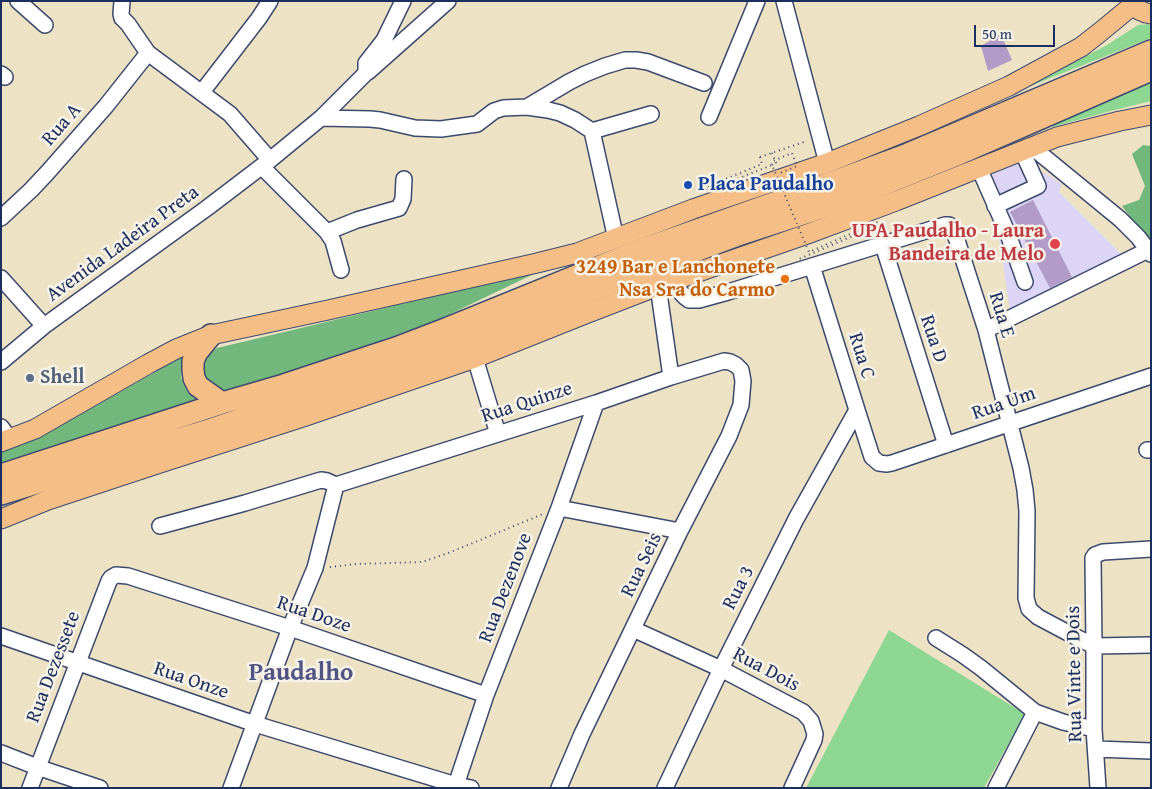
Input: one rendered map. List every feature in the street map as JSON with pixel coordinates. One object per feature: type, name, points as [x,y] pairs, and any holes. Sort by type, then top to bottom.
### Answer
[{"type":"highway","points":[[1,475],[222,403],[284,386],[347,365],[435,333],[636,252],[908,154],[1148,61]]},
{"type":"highway","points":[[1,494],[212,429],[433,355],[674,259],[741,234],[839,202],[959,154],[1148,61]]},
{"type":"highway","points":[[211,335],[197,352],[194,361],[194,378],[198,386],[222,403]]},
{"type":"main road","points":[[4,436],[35,429],[176,349],[211,335],[577,253],[693,209],[827,163],[919,126],[1009,86],[1099,34],[1133,3],[1139,10],[1151,14]]},
{"type":"main road","points":[[1,519],[57,497],[306,416],[476,358],[664,284],[887,205],[1057,137],[1151,115]]},
{"type":"street","points":[[18,1],[45,25]]},
{"type":"street","points":[[122,1],[122,18],[148,53],[230,114],[266,163],[327,232],[333,241],[342,270]]},
{"type":"street","points":[[202,92],[270,1]]},
{"type":"street","points":[[366,74],[366,63],[384,40],[403,1]]},
{"type":"street","name":"Avenida Ladeira Preta","points":[[1,362],[44,326],[266,163],[321,118],[366,74],[448,1]]},
{"type":"street","points":[[709,117],[757,1]]},
{"type":"street","points":[[784,1],[827,163]]},
{"type":"street","name":"Rua A","points":[[1,218],[47,173],[106,106],[148,53]]},
{"type":"street","points":[[527,107],[585,74],[625,60],[648,62],[704,83]]},
{"type":"street","points":[[321,118],[370,119],[415,128],[441,129],[477,124],[494,111],[503,108],[527,107],[560,113],[592,131],[616,239]]},
{"type":"street","points":[[592,131],[651,114]]},
{"type":"street","points":[[995,206],[1038,186],[1027,149]]},
{"type":"street","points":[[986,330],[1149,252],[1138,237],[1120,219],[1027,149]]},
{"type":"street","points":[[979,168],[1008,234],[1025,282]]},
{"type":"street","points":[[327,232],[357,220],[399,208],[403,199],[404,179]]},
{"type":"street","name":"Rua E","points":[[883,245],[945,225],[949,225],[954,231],[986,330],[1021,468],[1025,490],[1027,537],[1026,598],[1029,608],[1038,617],[1094,646]]},
{"type":"street","points":[[664,284],[689,300],[699,300],[728,292],[806,263],[883,245]]},
{"type":"street","name":"Rua D","points":[[883,245],[946,445]]},
{"type":"street","name":"Rua C","points":[[806,263],[872,457]]},
{"type":"street","points":[[1,278],[44,326]]},
{"type":"street","points":[[664,284],[672,376]]},
{"type":"street","points":[[476,358],[498,434]]},
{"type":"street","name":"Rua Quinze","points":[[336,485],[672,376],[724,361],[730,362]]},
{"type":"street","name":"Rua Seis","points":[[559,788],[582,734],[633,628],[729,436],[741,405],[743,381],[741,370],[730,362]]},
{"type":"street","name":"Rua Um","points":[[872,457],[879,463],[887,464],[1151,376]]},
{"type":"street","name":"Rua Dezenove","points":[[461,787],[486,695],[559,508],[596,402]]},
{"type":"street","name":"Rua 3","points":[[665,788],[721,669],[796,519],[857,410]]},
{"type":"street","points":[[160,526],[321,480],[336,485],[315,568],[290,628],[231,788]]},
{"type":"street","points":[[559,508],[680,531]]},
{"type":"street","name":"Rua Vinte e Dois","points":[[1098,788],[1094,729],[1092,560],[1095,555],[1103,552],[1151,549]]},
{"type":"street","name":"Rua Dezessete","points":[[30,788],[109,581],[116,575],[128,576]]},
{"type":"street","name":"Rua Doze","points":[[128,576],[290,628],[486,695]]},
{"type":"street","name":"Rua Dois","points":[[633,628],[721,669],[803,712],[811,722],[814,740],[792,788]]},
{"type":"street","name":"Rua Onze","points":[[1,636],[255,724],[461,787]]},
{"type":"street","points":[[936,638],[964,655],[1035,712],[1063,722],[1094,729]]},
{"type":"street","points":[[1094,646],[1151,645]]},
{"type":"street","points":[[996,788],[1035,712]]},
{"type":"street","points":[[1096,749],[1151,751]]},
{"type":"street","points":[[1,753],[100,788]]},
{"type":"path","points":[[780,173],[797,166],[792,153],[773,161],[772,165],[707,191],[706,187],[762,164],[760,157],[820,136]]},
{"type":"path","points":[[772,153],[778,166]]},
{"type":"path","points":[[772,165],[809,252],[878,222],[879,224],[806,263]]},
{"type":"path","points":[[315,568],[356,564],[422,562],[559,508]]},
{"type":"shaded area","name":"UPA Paudalho - Laura Bandeira de Melo","points":[[1019,162],[1043,172],[1062,184],[1059,192],[1123,256],[1010,311],[998,232],[975,176]]},
{"type":"green space","points":[[1148,24],[1151,26],[1151,38],[988,103],[1107,45],[1138,25]]},
{"type":"green space","points":[[1151,83],[1151,101],[1052,127],[1053,123]]},
{"type":"green space","points":[[1143,145],[1151,146],[1151,240],[1139,229],[1122,206],[1139,200],[1145,186],[1132,154]]},
{"type":"green space","points":[[540,271],[438,320],[364,347],[225,392],[204,382],[203,357],[217,348]]},
{"type":"green space","points":[[185,355],[181,378],[188,392],[204,400],[1,463],[1,451],[60,426]]},
{"type":"green space","points":[[889,630],[1025,714],[984,788],[806,788]]},
{"type":"building","points":[[1001,34],[1012,60],[988,71],[981,46]]},
{"type":"building","points":[[1033,200],[1072,277],[1050,288],[1010,212]]},
{"type":"place","name":"Placa Paudalho","points":[[688,185]]},
{"type":"place","name":"UPA Paudalho - Laura Bandeira de Melo","points":[[1055,244]]},
{"type":"place","name":"3249 Bar e Lanchonete Nsa Sra do Carmo","points":[[785,279]]},
{"type":"place","name":"Shell","points":[[30,378]]},
{"type":"district","name":"Paudalho","points":[[301,674]]}]
